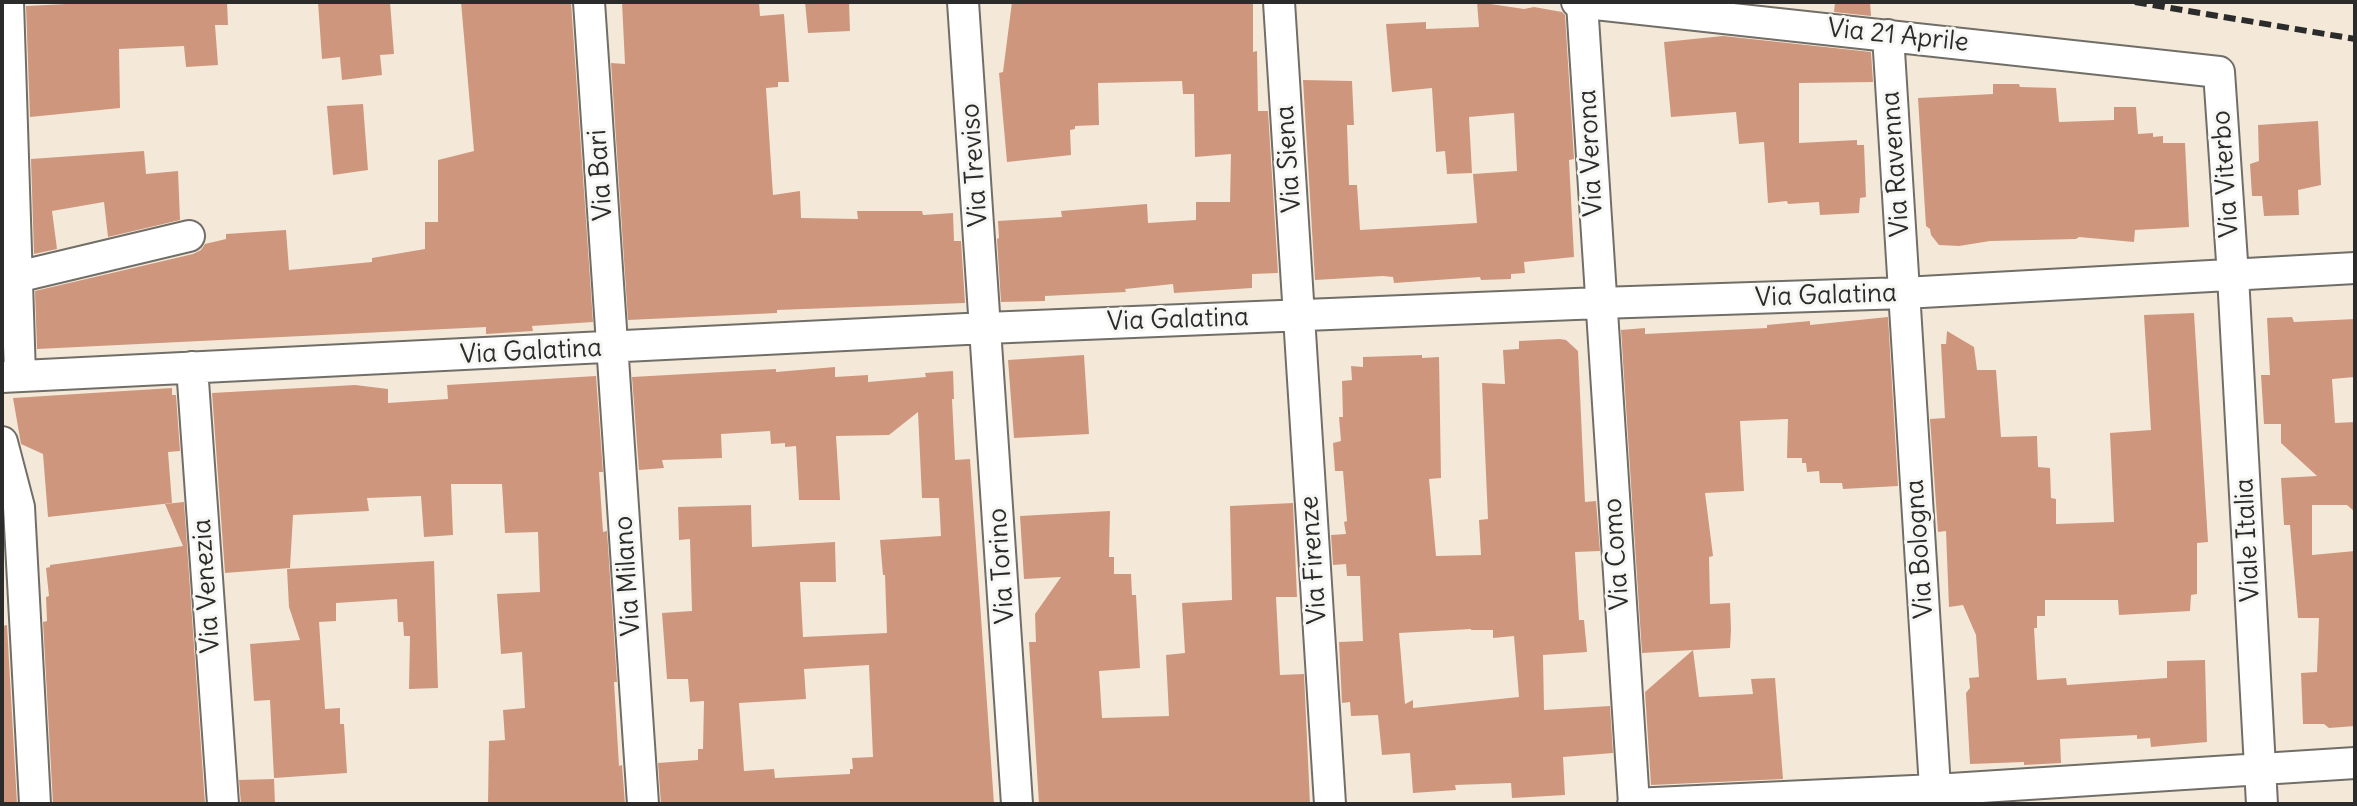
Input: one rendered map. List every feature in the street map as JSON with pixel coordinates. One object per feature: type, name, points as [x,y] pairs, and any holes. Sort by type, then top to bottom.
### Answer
[{"type":"street","points":[[8,2],[9,234],[17,277],[11,376]]},
{"type":"street","name":"Via Bari","points":[[589,2],[613,348]]},
{"type":"street","name":"Via Treviso","points":[[963,2],[986,328]]},
{"type":"street","name":"Via Siena","points":[[1279,2],[1298,315]]},
{"type":"street","name":"Via 21 Aprile","points":[[1579,2],[2219,72]]},
{"type":"street","name":"Via Verona","points":[[1579,2],[1600,303]]},
{"type":"street","name":"Via Ravenna","points":[[1888,35],[1904,293]]},
{"type":"street","name":"Via Viterbo","points":[[2219,72],[2233,276]]},
{"type":"street","points":[[17,277],[189,236]]},
{"type":"street","name":"Via Galatina","points":[[11,376],[986,328],[1904,293],[2355,268]]},
{"type":"street","name":"Viale Italia","points":[[2233,276],[2262,804]]},
{"type":"street","name":"Via Bologna","points":[[1904,293],[1936,797]]},
{"type":"street","name":"Via Como","points":[[1600,303],[1634,804]]},
{"type":"street","name":"Via Firenze","points":[[1298,315],[1330,804]]},
{"type":"street","name":"Via Torino","points":[[986,328],[1017,804]]},
{"type":"street","name":"Via Milano","points":[[613,348],[643,804]]},
{"type":"street","name":"Via Venezia","points":[[192,367],[223,804]]},
{"type":"street","points":[[2,442],[19,507],[35,804]]},
{"type":"street","points":[[1634,804],[1936,797],[2260,767],[2355,763]]},
{"type":"building","points":[[106,2],[227,2],[228,25],[215,25],[218,65],[186,67],[184,46],[119,49],[120,108],[30,117],[26,6]]},
{"type":"building","points":[[318,2],[390,2],[394,54],[380,55],[382,75],[342,80],[340,57],[322,59]]},
{"type":"building","points":[[461,2],[571,2],[593,322],[532,326],[533,331],[486,334],[486,327],[37,349],[35,291],[193,254],[205,244],[226,239],[226,234],[286,230],[289,270],[372,262],[372,258],[425,249],[425,222],[438,222],[438,160],[474,151]]},
{"type":"building","points":[[622,2],[759,2],[760,16],[784,14],[789,82],[778,82],[778,87],[766,88],[773,195],[800,191],[801,218],[858,219],[857,211],[922,211],[923,215],[953,213],[954,241],[961,241],[965,303],[777,310],[777,313],[628,320],[611,63],[625,64]]},
{"type":"building","points":[[805,2],[849,2],[850,31],[808,33]]},
{"type":"building","points":[[1012,2],[1253,2],[1258,111],[1268,111],[1278,273],[1252,274],[1252,288],[1174,293],[1173,284],[1125,289],[1126,292],[1045,296],[1045,301],[1001,302],[998,221],[1062,217],[1061,211],[1147,204],[1148,223],[1196,220],[1196,202],[1230,202],[1231,154],[1195,157],[1194,94],[1183,94],[1182,81],[1098,83],[1099,125],[1075,126],[1070,130],[1071,155],[1007,162],[999,73],[1003,72]]},
{"type":"building","points":[[1477,2],[1524,9],[1534,7],[1565,15],[1574,159],[1569,160],[1574,257],[1524,262],[1525,273],[1511,274],[1511,279],[1481,280],[1480,277],[1394,283],[1393,277],[1383,276],[1315,280],[1303,80],[1352,81],[1354,125],[1347,125],[1349,185],[1357,185],[1360,230],[1477,223],[1473,174],[1517,171],[1514,113],[1469,117],[1472,173],[1447,174],[1445,151],[1436,152],[1432,88],[1392,92],[1386,24],[1426,22],[1426,29],[1479,27]]},
{"type":"building","points":[[1835,2],[1870,2],[1871,16],[1834,12]]},
{"type":"building","points":[[1723,36],[1871,52],[1873,82],[1799,83],[1799,143],[1857,140],[1857,145],[1864,145],[1866,197],[1860,198],[1859,213],[1820,215],[1819,202],[1768,203],[1764,142],[1739,144],[1736,112],[1671,117],[1664,42]]},
{"type":"building","points":[[1993,84],[2056,88],[2059,122],[2114,120],[2114,107],[2136,107],[2138,134],[2163,136],[2163,143],[2185,143],[2189,227],[2135,230],[2134,242],[2079,237],[1939,245],[1926,226],[1918,98],[1993,94]]},
{"type":"building","points":[[363,104],[368,170],[333,175],[327,106]]},
{"type":"building","points":[[2318,121],[2321,185],[2298,190],[2299,215],[2264,216],[2262,196],[2252,196],[2250,164],[2259,161],[2258,125]]},
{"type":"building","points":[[144,151],[146,174],[178,171],[180,220],[108,237],[104,202],[52,211],[57,249],[34,254],[31,159]]},
{"type":"building","points":[[2194,313],[2208,542],[2197,543],[2197,594],[2191,595],[2190,611],[2119,615],[2118,600],[2045,600],[2045,616],[2037,616],[2037,628],[2034,628],[2037,680],[2066,678],[2067,685],[2167,678],[2167,661],[2205,660],[2207,742],[2151,747],[2150,738],[2137,739],[2137,735],[2060,739],[2061,763],[1970,764],[1966,693],[1970,688],[1969,678],[1979,677],[1976,635],[1963,605],[1949,607],[1946,531],[1938,532],[1930,419],[1945,418],[1941,344],[1946,344],[1947,331],[1974,347],[1977,370],[1996,370],[2001,437],[2037,436],[2038,467],[2050,468],[2051,498],[2056,499],[2056,524],[2114,522],[2110,433],[2151,430],[2144,315]]},
{"type":"building","points":[[1888,317],[1898,486],[1843,489],[1842,483],[1820,483],[1819,471],[1807,472],[1802,458],[1787,458],[1788,419],[1740,421],[1744,491],[1705,493],[1713,556],[1709,557],[1710,604],[1730,603],[1730,648],[1642,653],[1621,330],[1645,328],[1645,334],[1767,328],[1767,325],[1810,321],[1810,325]]},
{"type":"building","points":[[2292,317],[2294,322],[2355,319],[2355,377],[2332,379],[2335,423],[2355,422],[2355,512],[2347,505],[2312,505],[2312,555],[2355,551],[2355,726],[2329,728],[2324,724],[2303,724],[2301,673],[2317,672],[2319,618],[2298,618],[2290,525],[2284,525],[2281,478],[2317,476],[2281,443],[2281,424],[2264,424],[2261,375],[2270,375],[2267,318]]},
{"type":"building","points":[[1566,340],[1578,351],[1585,502],[1596,501],[1600,551],[1575,552],[1579,620],[1584,620],[1587,652],[1543,655],[1544,710],[1610,706],[1613,753],[1563,757],[1565,795],[1512,798],[1511,783],[1455,785],[1456,790],[1413,793],[1410,753],[1382,755],[1378,715],[1351,716],[1350,702],[1342,703],[1339,642],[1363,641],[1360,576],[1347,576],[1346,564],[1333,565],[1331,535],[1346,534],[1344,522],[1347,521],[1343,471],[1335,471],[1333,443],[1341,441],[1342,381],[1352,380],[1351,366],[1363,367],[1363,357],[1439,357],[1441,478],[1429,479],[1436,556],[1481,555],[1479,520],[1488,519],[1482,383],[1505,384],[1503,350],[1519,349],[1519,341]],"holes":[[[1493,630],[1493,638],[1514,636],[1519,697],[1413,708],[1413,700],[1405,704],[1399,633]]]},
{"type":"building","points":[[1084,355],[1089,434],[1014,438],[1008,360]]},
{"type":"building","points":[[835,367],[835,377],[868,375],[868,382],[926,377],[925,373],[953,371],[955,460],[970,459],[994,804],[661,804],[658,763],[698,760],[698,749],[703,749],[704,701],[690,702],[688,679],[667,679],[662,613],[692,611],[690,539],[679,540],[678,507],[751,505],[752,547],[835,542],[836,582],[800,582],[803,637],[887,633],[880,540],[941,536],[939,498],[922,498],[918,412],[889,435],[836,436],[840,500],[799,500],[796,446],[771,444],[770,431],[721,434],[722,458],[662,460],[664,468],[639,470],[632,377],[776,369],[776,372]],"holes":[[[869,665],[873,757],[852,758],[850,774],[775,778],[774,769],[744,771],[739,703],[806,699],[804,669]]]},
{"type":"building","points":[[596,376],[603,472],[599,472],[603,532],[607,531],[619,766],[622,765],[625,804],[488,804],[489,741],[505,740],[503,710],[525,708],[522,652],[501,654],[497,594],[540,592],[538,532],[505,533],[502,484],[451,484],[453,535],[424,537],[421,496],[367,498],[369,511],[293,515],[290,568],[225,573],[212,393],[355,385],[388,389],[388,403],[448,399],[447,385]]},
{"type":"building","points":[[172,388],[172,395],[176,395],[180,451],[168,452],[172,503],[48,517],[43,454],[21,444],[13,398]]},
{"type":"building","points":[[184,502],[205,804],[53,804],[43,622],[47,621],[46,597],[49,596],[46,568],[183,546],[165,504]]},
{"type":"building","points":[[1293,503],[1297,597],[1276,597],[1280,675],[1304,674],[1310,804],[1039,804],[1029,642],[1036,642],[1035,614],[1061,577],[1024,579],[1020,516],[1110,511],[1109,557],[1114,557],[1114,574],[1131,574],[1132,595],[1136,595],[1140,668],[1099,671],[1102,718],[1169,716],[1166,655],[1185,653],[1182,603],[1232,600],[1230,506]]},
{"type":"building","points":[[434,561],[438,688],[409,689],[410,636],[404,636],[403,622],[398,622],[397,599],[336,603],[336,621],[319,622],[325,709],[340,708],[347,773],[274,778],[270,700],[254,701],[250,644],[300,640],[289,607],[287,569]]},
{"type":"building","points":[[7,625],[17,804],[2,804],[2,626]]},
{"type":"building","points":[[1693,650],[1699,697],[1753,694],[1751,679],[1775,678],[1783,779],[1651,785],[1645,692]]},
{"type":"building","points":[[274,779],[275,804],[241,804],[239,780]]},
{"type":"railway","points":[[2135,2],[2355,39]]}]
